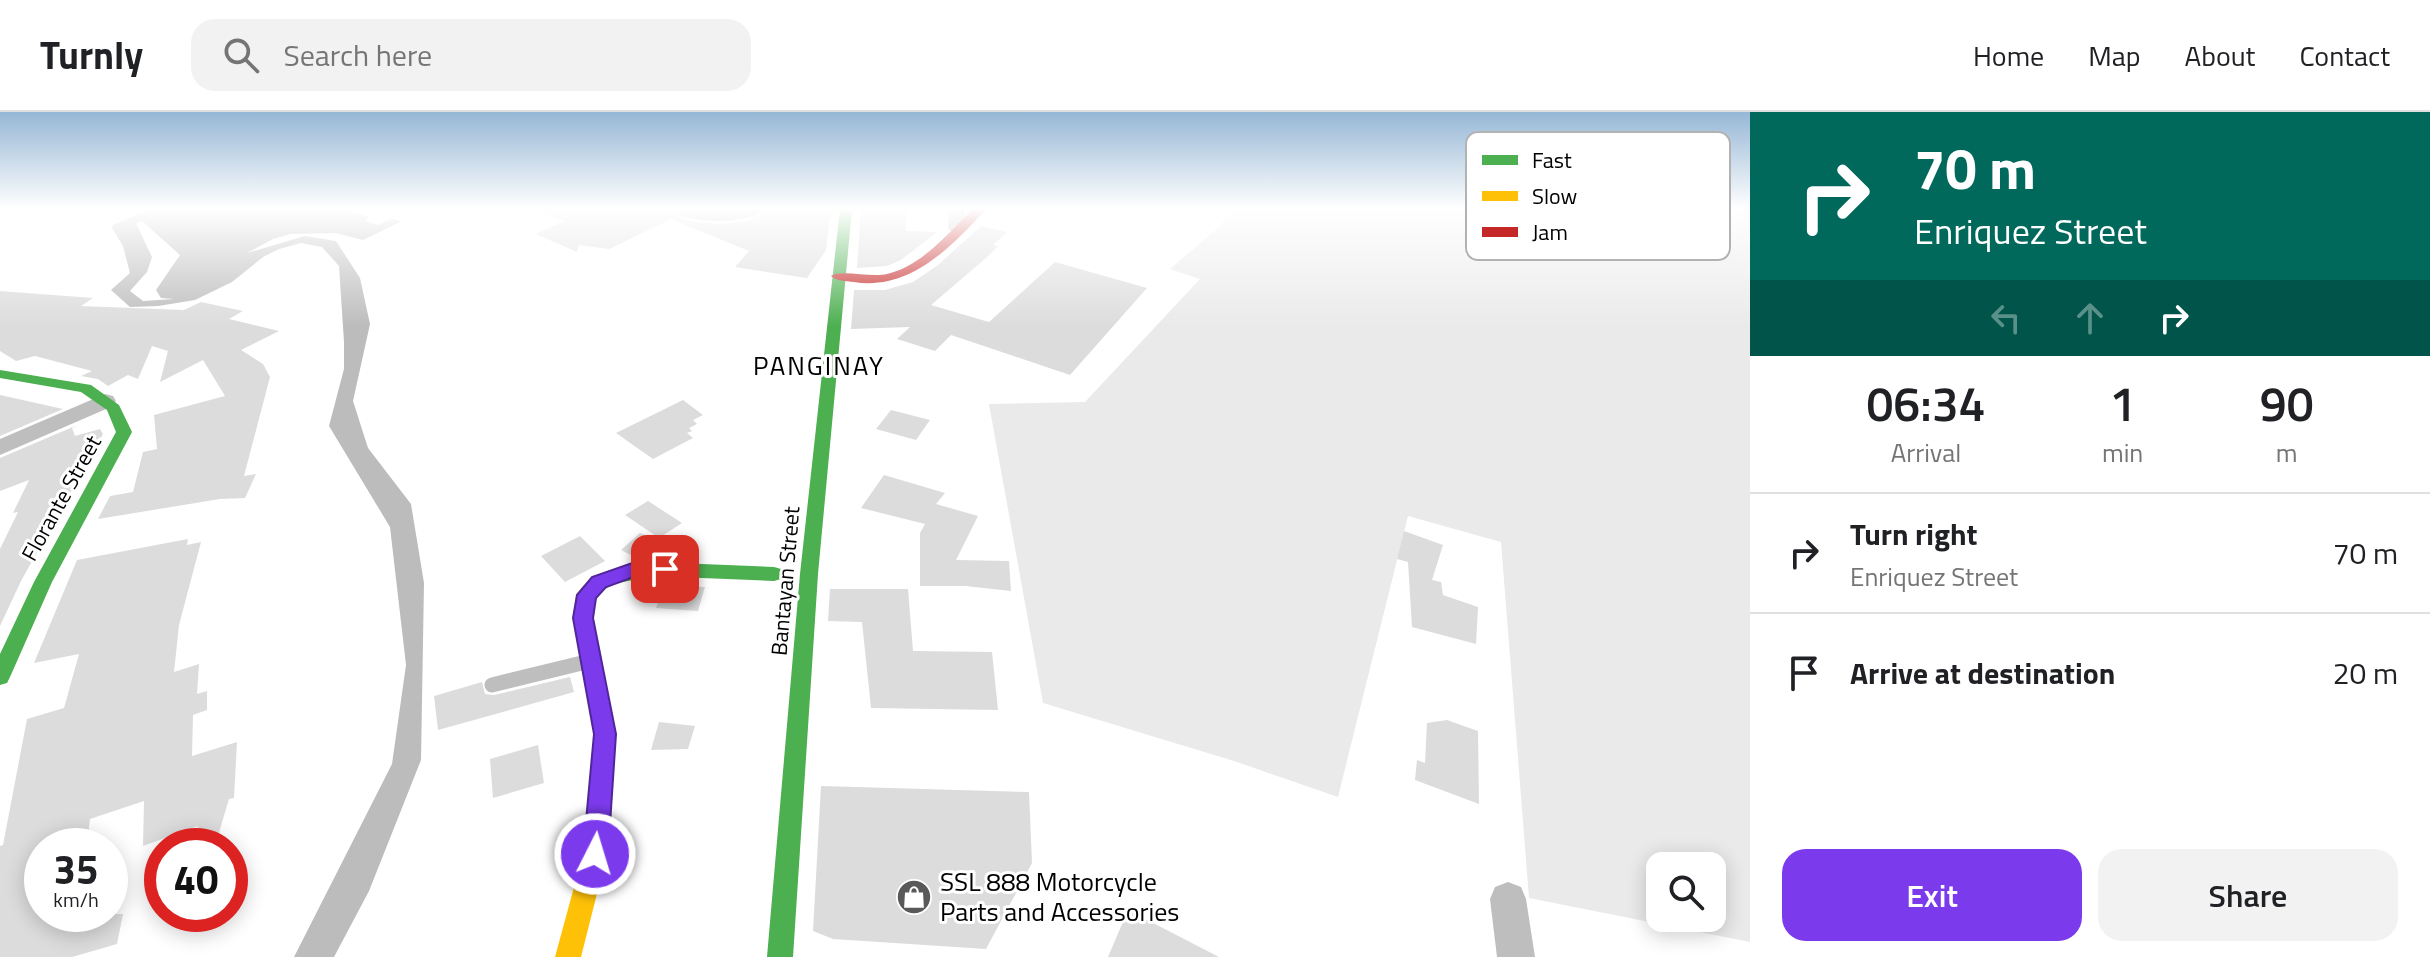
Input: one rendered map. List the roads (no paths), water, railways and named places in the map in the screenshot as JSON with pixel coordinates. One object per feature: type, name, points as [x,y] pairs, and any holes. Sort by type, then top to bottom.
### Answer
[{"type":"street","name":"Bantayan Street","points":[[789,953],[804,574],[841,248]]},
{"type":"street","points":[[837,276],[851,280],[885,280],[903,275],[934,248]]},
{"type":"street","points":[[0,374],[86,388],[105,401]]},
{"type":"street","points":[[0,448],[105,401]]},
{"type":"street","name":"Florante Street","points":[[0,677],[43,582],[124,432],[114,408],[105,401]]},
{"type":"street","points":[[568,957],[595,854],[605,734],[589,662],[583,618],[586,595],[599,582],[638,568],[774,574]]},
{"type":"street","points":[[1508,899],[1516,957]]},
{"type":"lane","points":[[492,685],[589,662]]},
{"type":"place","name":"SSL 888 Motorcycle Parts and Accessories","points":[[914,897]]},
{"type":"district","name":"PANGINAY","points":[[819,366]]}]
